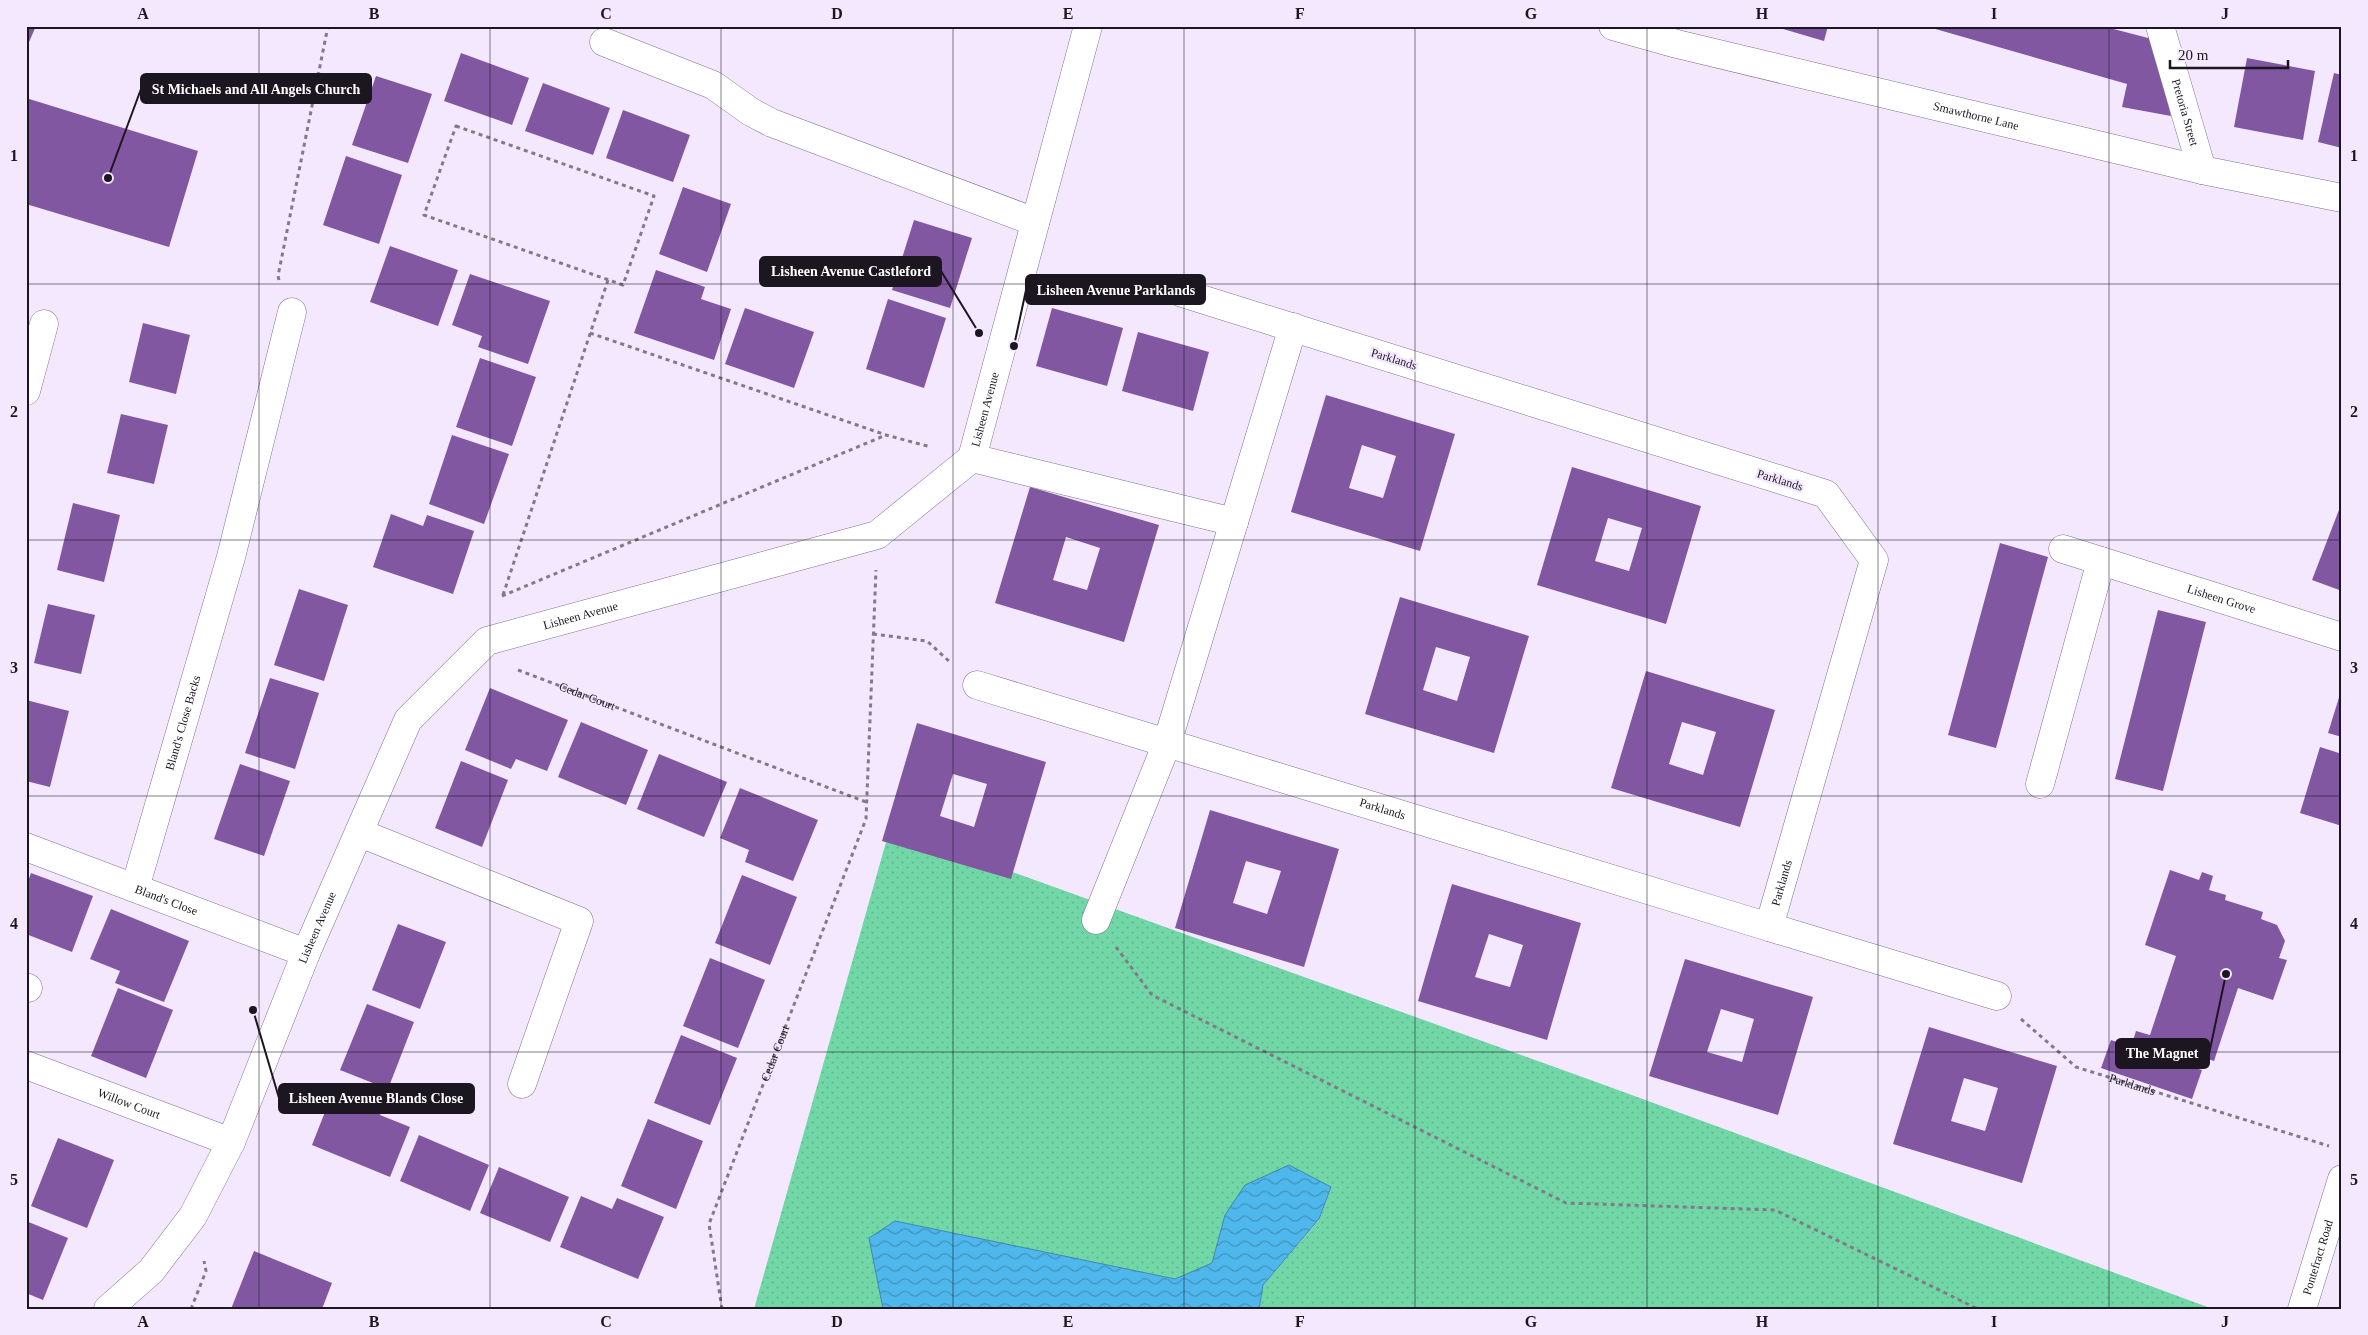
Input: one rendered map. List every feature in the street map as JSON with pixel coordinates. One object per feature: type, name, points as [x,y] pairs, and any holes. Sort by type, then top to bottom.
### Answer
[{"type":"street","name":"Lisheen Avenue","points":[[108,1309],[150,1272],[193,1216],[231,1142],[306,953],[408,720],[481,647],[877,535],[972,458],[1088,26]]},
{"type":"street","name":"Smawthorne Lane","points":[[1613,26],[1677,44],[2202,170],[2342,198]]},
{"type":"street","name":"Pretoria Street","points":[[2160,26],[2202,170]]},
{"type":"street","points":[[604,42],[713,85],[751,112],[772,123],[1035,222]]},
{"type":"street","name":"Parklands","points":[[1182,293],[1826,494],[1874,560],[1769,927]]},
{"type":"street","name":"Bland's Close Backs","points":[[135,888],[231,556],[292,312]]},
{"type":"street","points":[[26,391],[44,324]]},
{"type":"street","points":[[1096,920],[1167,743],[1293,327]]},
{"type":"street","points":[[972,458],[1234,522]]},
{"type":"street","name":"Lisheen Grove","points":[[2063,548],[2342,637]]},
{"type":"street","points":[[2040,784],[2101,561]]},
{"type":"street","name":"Parklands","points":[[977,685],[1997,996]]},
{"type":"street","points":[[360,833],[579,921],[522,1084]]},
{"type":"street","name":"Bland's Close","points":[[26,847],[306,953]]},
{"type":"street","name":"Willow Court","points":[[26,1065],[231,1142]]},
{"type":"street","name":"Pontefract Road","points":[[2302,1309],[2342,1178]]},
{"type":"path","points":[[292,312],[278,276],[328,26]]},
{"type":"path","points":[[456,126],[654,196],[623,285],[608,280],[424,215],[456,126]]},
{"type":"path","points":[[481,647],[502,596],[608,280]]},
{"type":"path","points":[[590,333],[886,435],[972,458]]},
{"type":"path","points":[[502,596],[886,435]]},
{"type":"path","name":"Cedar Court","points":[[722,1309],[709,1224],[866,819],[877,535]]},
{"type":"path","points":[[873,634],[927,641],[977,685]]},
{"type":"path","name":"Cedar Court","points":[[481,647],[866,802]]},
{"type":"path","points":[[1096,920],[1152,995],[1566,1203],[1775,1210],[1978,1309]]},
{"type":"path","name":"Parklands","points":[[1997,996],[2076,1068],[2318,1143]]},
{"type":"green space","points":[[890,828],[1599,1083],[2213,1309],[1259,1309],[1263,1285],[1319,1220],[1331,1188],[1289,1165],[1225,1215],[1212,1263],[1175,1279],[895,1221],[869,1238],[883,1309],[754,1309]]},
{"type":"water","points":[[1289,1165],[1331,1187],[1319,1219],[1263,1285],[1259,1309],[883,1309],[869,1238],[895,1221],[1175,1279],[1212,1263],[1225,1215],[1245,1185]]},
{"type":"building","points":[[26,26],[36,26],[26,49]]},
{"type":"building","points":[[1773,26],[1828,26],[1824,41]]},
{"type":"building","points":[[1925,26],[2102,26],[2152,39],[2171,116],[2122,107],[2127,84]]},
{"type":"building","points":[[461,53],[529,78],[512,125],[444,101]]},
{"type":"building","points":[[2247,58],[2315,71],[2303,140],[2234,127]]},
{"type":"building","points":[[2334,73],[2342,75],[2342,148],[2318,142]]},
{"type":"building","points":[[376,76],[432,94],[408,163],[352,145]]},
{"type":"building","points":[[543,83],[610,108],[593,155],[525,131]]},
{"type":"building","points":[[26,98],[198,151],[169,247],[26,204]]},
{"type":"building","points":[[623,110],[690,135],[673,182],[606,158]]},
{"type":"building","points":[[346,156],[402,175],[379,244],[323,225]]},
{"type":"building","points":[[683,187],[731,204],[707,272],[659,254]]},
{"type":"building","points":[[914,220],[972,238],[950,308],[892,290]]},
{"type":"building","points":[[390,246],[458,270],[438,326],[370,302]]},
{"type":"building","points":[[656,270],[705,287],[701,299],[731,309],[714,360],[634,333]]},
{"type":"building","points":[[470,274],[550,301],[528,364],[478,347],[482,336],[452,325]]},
{"type":"building","points":[[888,299],[946,318],[924,388],[866,369]]},
{"type":"building","points":[[745,308],[814,332],[794,388],[725,364]]},
{"type":"building","points":[[1052,308],[1123,328],[1107,386],[1036,366]]},
{"type":"building","points":[[143,323],[190,335],[176,394],[129,382]]},
{"type":"building","points":[[1138,332],[1209,352],[1193,411],[1122,391]]},
{"type":"building","points":[[480,358],[536,377],[512,446],[456,427]]},
{"type":"building","points":[[1326,395],[1455,434],[1420,551],[1291,512]],"holes":[[[1362,445],[1396,456],[1383,498],[1349,488]]]},
{"type":"building","points":[[121,414],[168,425],[154,484],[107,473]]},
{"type":"building","points":[[452,435],[509,454],[484,524],[429,504]]},
{"type":"building","points":[[1572,467],[1701,506],[1666,624],[1537,585]],"holes":[[[1608,518],[1642,528],[1629,571],[1595,561]]]},
{"type":"building","points":[[1030,487],[1159,525],[1124,642],[995,603]],"holes":[[[1066,537],[1100,548],[1087,590],[1053,580]]]},
{"type":"building","points":[[2342,502],[2342,591],[2312,580]]},
{"type":"building","points":[[73,503],[120,515],[104,582],[57,570]]},
{"type":"building","points":[[391,514],[423,526],[427,515],[474,531],[453,594],[373,567]]},
{"type":"building","points":[[2000,543],[2048,557],[1996,748],[1948,735]]},
{"type":"building","points":[[299,589],[348,605],[324,681],[274,665]]},
{"type":"building","points":[[1400,597],[1529,636],[1494,753],[1365,714]],"holes":[[[1436,647],[1470,657],[1457,701],[1423,690]]]},
{"type":"building","points":[[48,604],[95,615],[81,674],[34,663]]},
{"type":"building","points":[[2158,610],[2206,622],[2163,791],[2115,779]]},
{"type":"building","points":[[1646,671],[1775,710],[1740,827],[1611,788]],"holes":[[[1682,722],[1716,732],[1703,775],[1669,764]]]},
{"type":"building","points":[[270,678],[319,693],[295,769],[245,753]]},
{"type":"building","points":[[490,688],[568,720],[547,771],[516,759],[511,769],[465,750]]},
{"type":"building","points":[[2342,691],[2342,737],[2328,733]]},
{"type":"building","points":[[26,700],[69,711],[50,787],[26,781]]},
{"type":"building","points":[[581,722],[648,750],[626,805],[558,777]]},
{"type":"building","points":[[917,723],[1046,762],[1011,879],[882,841]],"holes":[[[953,774],[987,784],[974,827],[940,816]]]},
{"type":"building","points":[[2320,747],[2342,754],[2342,826],[2300,813]]},
{"type":"building","points":[[659,754],[727,782],[704,837],[637,809]]},
{"type":"building","points":[[461,761],[508,780],[482,847],[435,828]]},
{"type":"building","points":[[240,764],[290,781],[264,856],[214,839]]},
{"type":"building","points":[[740,788],[818,820],[793,881],[745,862],[749,850],[720,838]]},
{"type":"building","points":[[1210,810],[1339,849],[1304,967],[1175,928]],"holes":[[[1246,861],[1281,871],[1267,914],[1233,903]]]},
{"type":"building","points":[[2170,870],[2199,880],[2202,872],[2213,876],[2209,890],[2226,895],[2225,900],[2263,912],[2261,919],[2277,925],[2285,941],[2279,958],[2287,960],[2273,1000],[2238,988],[2214,1061],[2196,1055],[2192,1067],[2202,1070],[2192,1099],[2101,1068],[2111,1040],[2131,1047],[2136,1031],[2150,1035],[2176,956],[2145,945]]},
{"type":"building","points":[[31,873],[93,896],[72,952],[26,934],[26,887]]},
{"type":"building","points":[[742,875],[797,897],[770,965],[715,943]]},
{"type":"building","points":[[1452,884],[1581,923],[1547,1040],[1418,1001]],"holes":[[[1489,934],[1523,945],[1510,987],[1475,977]]]},
{"type":"building","points":[[111,909],[189,941],[164,1002],[115,983],[120,971],[90,959]]},
{"type":"building","points":[[398,924],[446,942],[420,1009],[372,990]]},
{"type":"building","points":[[710,958],[765,980],[738,1048],[683,1026]]},
{"type":"building","points":[[1685,959],[1813,997],[1778,1115],[1649,1076]],"holes":[[[1721,1009],[1754,1019],[1742,1062],[1707,1052]]]},
{"type":"building","points":[[118,988],[173,1010],[146,1078],[91,1056]]},
{"type":"building","points":[[367,1004],[414,1022],[388,1089],[340,1070]]},
{"type":"building","points":[[1929,1027],[2057,1066],[2022,1183],[1893,1144]],"holes":[[[1964,1078],[1998,1088],[1985,1131],[1951,1121]]]},
{"type":"building","points":[[681,1035],[737,1058],[710,1125],[654,1103]]},
{"type":"building","points":[[336,1084],[385,1103],[380,1115],[410,1127],[390,1177],[312,1145]]},
{"type":"building","points":[[648,1119],[703,1141],[676,1209],[621,1186]]},
{"type":"building","points":[[419,1135],[489,1165],[470,1211],[400,1181]]},
{"type":"building","points":[[58,1138],[114,1160],[87,1228],[31,1206]]},
{"type":"building","points":[[499,1167],[569,1197],[550,1242],[480,1213]]},
{"type":"building","points":[[581,1196],[612,1209],[617,1198],[664,1217],[638,1279],[560,1247]]},
{"type":"building","points":[[26,1221],[68,1238],[43,1300],[26,1293]]},
{"type":"building","points":[[254,1251],[332,1283],[322,1309],[231,1309]]},
{"type":"place","name":"St Michaels and All Angels Church","points":[[108,178]]},
{"type":"place","name":"Lisheen Avenue Castleford","points":[[979,333]]},
{"type":"place","name":"Lisheen Avenue Parklands","points":[[1014,346]]},
{"type":"place","name":"The Magnet","points":[[2226,974]]},
{"type":"place","name":"Lisheen Avenue Blands Close","points":[[253,1010]]}]
